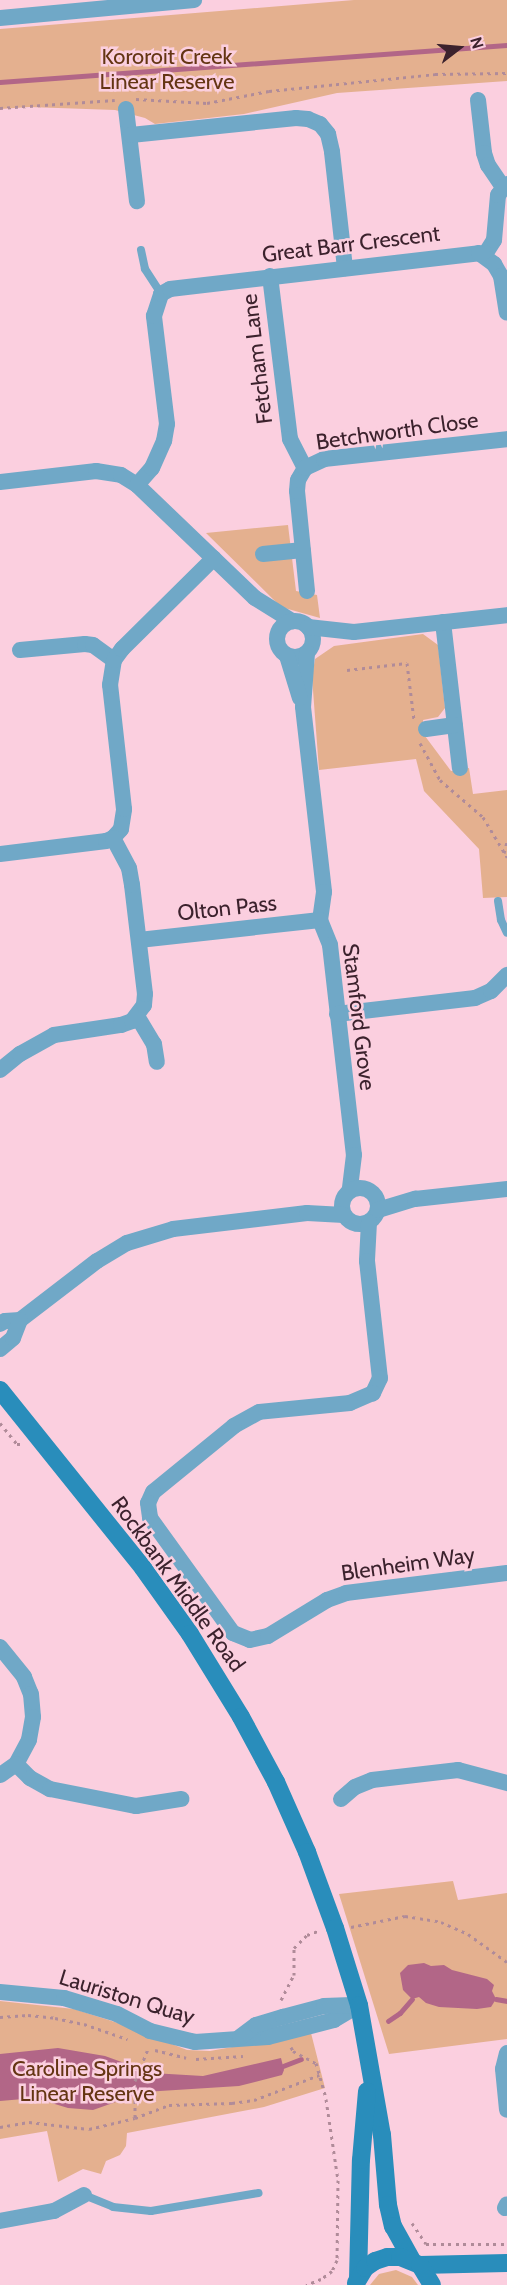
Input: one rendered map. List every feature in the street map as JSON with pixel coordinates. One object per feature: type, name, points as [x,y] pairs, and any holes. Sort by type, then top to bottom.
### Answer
[{"type":"street","points":[[0,18],[194,0]]},
{"type":"street","points":[[478,100],[484,153],[488,165],[505,185],[496,207],[494,240],[484,256],[494,264],[501,276],[507,314]]},
{"type":"street","points":[[128,102],[137,201]]},
{"type":"street","points":[[131,135],[297,118],[309,119],[320,124],[328,134],[332,152],[345,268]]},
{"type":"street","name":"Great Barr Crescent","points":[[161,294],[179,286],[469,253],[484,256]]},
{"type":"street","name":"Fetcham Lane","points":[[270,276],[290,439],[305,468]]},
{"type":"street","points":[[137,485],[152,468],[164,441],[167,424],[154,316],[161,294]]},
{"type":"street","name":"Betchworth Close","points":[[307,591],[297,491],[298,480],[305,468],[324,459],[507,439]]},
{"type":"street","points":[[0,482],[96,471],[121,475],[137,485],[255,598],[300,624],[313,636],[309,650]]},
{"type":"street","points":[[262,554],[303,550]]},
{"type":"street","points":[[113,838],[124,819],[110,685],[114,660],[122,649],[214,558]]},
{"type":"street","points":[[255,598],[277,636],[279,648],[287,656],[297,658],[309,650],[354,632]]},
{"type":"street","points":[[277,636],[282,626],[300,624],[354,632],[507,615]]},
{"type":"street","points":[[443,622],[460,768]]},
{"type":"street","points":[[20,650],[86,644],[93,645],[114,660]]},
{"type":"street","name":"Stamford Grove","points":[[303,708],[309,650]]},
{"type":"street","name":"Stamford Grove","points":[[287,656],[303,708],[324,892],[320,920],[330,945],[360,1206]]},
{"type":"street","points":[[426,729],[455,725]]},
{"type":"street","points":[[0,854],[113,838]]},
{"type":"street","points":[[0,1070],[20,1054],[54,1035],[121,1024],[137,1016],[144,1005],[145,994],[129,868],[113,838]]},
{"type":"street","name":"Olton Pass","points":[[139,940],[320,920]]},
{"type":"street","points":[[337,1014],[475,998],[491,991],[507,975]]},
{"type":"street","points":[[137,1016],[154,1044],[157,1062]]},
{"type":"street","points":[[0,1349],[13,1338],[20,1320],[97,1261],[127,1243],[173,1229],[507,1189]]},
{"type":"street","name":"Blenheim Way","points":[[360,1206],[380,1378],[373,1393],[350,1403],[259,1412],[234,1426],[153,1492],[148,1503],[150,1518],[233,1633],[250,1640],[268,1636],[327,1600],[346,1593],[507,1574]]},
{"type":"street","points":[[0,1324],[5,1321],[20,1320]]},
{"type":"street","name":"Rockbank Middle Road","points":[[0,1390],[142,1568],[190,1634],[241,1717],[276,1782],[307,1852],[335,1928],[359,2005],[382,2135],[384,2177],[393,2226],[432,2285]]},
{"type":"street","points":[[0,1647],[24,1677],[31,1694],[33,1717],[29,1740],[16,1764],[0,1775]]},
{"type":"street","points":[[16,1764],[30,1778],[50,1789],[136,1806],[181,1799]]},
{"type":"street","points":[[341,1798],[355,1787],[372,1780],[458,1770],[507,1783]]},
{"type":"street","name":"Lauriston Quay","points":[[0,1992],[64,1998],[117,2014],[150,2031],[195,2042],[240,2037],[268,2037],[334,2020],[359,2005]]},
{"type":"street","points":[[507,2054],[503,2069],[507,2110]]},
{"type":"street","name":"Rockbank Middle Road","points":[[355,2282],[369,2060]]},
{"type":"street","points":[[0,2221],[54,2211],[84,2195]]},
{"type":"street","points":[[355,2282],[365,2268],[387,2257],[416,2263],[507,2264]]},
{"type":"lane","points":[[141,250],[145,269],[161,294]]},
{"type":"lane","points":[[498,900],[501,920],[507,933]]},
{"type":"lane","points":[[84,2195],[113,2207],[151,2211],[258,2193]]},
{"type":"path","points":[[0,108],[128,102],[207,103],[269,92],[435,74],[507,73]]},
{"type":"path","points":[[504,853],[507,842]]},
{"type":"path","points":[[293,1969],[294,1948],[299,1940],[307,1935],[405,1916],[441,1922],[468,1934],[507,1962]]},
{"type":"path","points":[[135,2118],[135,2081],[148,2048]]},
{"type":"path","points":[[293,2051],[316,2063],[326,2099],[337,2170],[337,2260],[332,2271],[307,2285]]},
{"type":"path","points":[[0,2127],[29,2122],[89,2128],[135,2118],[169,2105],[254,2100],[319,2075]]},
{"type":"path","points":[[393,2226],[411,2221],[426,2244],[507,2244]]},
{"type":"path","points":[[338,2231],[360,2231]]},
{"type":"green space","name":"Kororoit Creek Linear Reserve","points":[[354,0],[507,0],[507,81],[337,93],[244,114],[155,124],[145,118],[115,110],[29,107],[0,109],[0,29]]},
{"type":"green space","points":[[288,525],[296,591],[317,595],[320,618],[281,607],[206,533]]},
{"type":"green space","points":[[423,634],[438,645],[445,708],[438,717],[423,720],[425,736],[451,771],[469,768],[473,794],[507,790],[507,897],[483,898],[479,849],[424,791],[416,759],[319,770],[312,677],[315,659],[334,646]]},
{"type":"green space","points":[[453,1881],[458,1900],[507,1893],[507,2039],[389,2054],[339,1894]]},
{"type":"green space","name":"Caroline Springs Linear Reserve","points":[[0,2001],[74,2009],[118,2023],[187,2050],[210,2051],[311,2033],[325,2088],[264,2107],[127,2133],[126,2146],[120,2155],[106,2161],[101,2174],[83,2169],[58,2182],[47,2131],[0,2139]]},
{"type":"green space","points":[[396,2270],[412,2277],[418,2285],[370,2285],[379,2274]]},
{"type":"shaded area","points":[[424,1963],[431,1966],[444,1965],[452,1970],[487,1979],[494,1985],[492,1991],[496,1999],[491,2007],[477,2009],[439,2007],[426,2003],[419,1997],[412,1999],[403,1990],[400,1973],[408,1965]]},
{"type":"shaded area","points":[[58,2048],[105,2056],[152,2073],[203,2076],[281,2058],[284,2070],[282,2075],[239,2086],[144,2092],[93,2110],[68,2108],[35,2098],[0,2101],[0,2054]]},
{"type":"waterway","points":[[0,82],[507,45]]},
{"type":"waterway","points":[[388,2021],[400,2013],[412,1999]]},
{"type":"waterway","points":[[496,1999],[507,2001]]},
{"type":"waterway","points":[[283,2066],[301,2059]]}]
